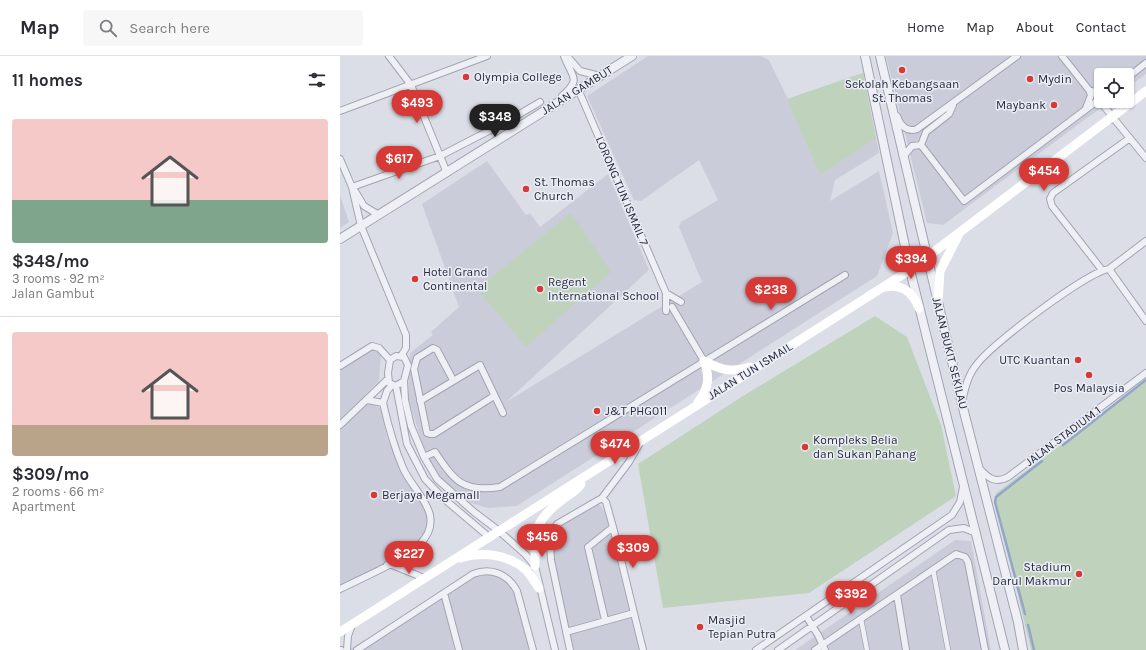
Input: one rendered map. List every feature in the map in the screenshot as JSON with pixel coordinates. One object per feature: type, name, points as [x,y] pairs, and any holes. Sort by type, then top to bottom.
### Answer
[{"type":"main road","name":"JALAN TUN ISMAIL","points":[[340,632],[910,270],[1146,91]]},
{"type":"main road","points":[[938,303],[940,271],[960,231]]},
{"type":"main road","points":[[883,287],[894,285],[906,289],[914,297],[919,308]]},
{"type":"main road","points":[[704,361],[726,371],[739,371],[763,363]]},
{"type":"main road","points":[[693,407],[704,394],[708,383],[708,372],[704,361]]},
{"type":"main road","points":[[535,566],[535,533],[540,520],[548,510],[579,487],[586,476]]},
{"type":"main road","points":[[451,561],[483,554],[502,557],[526,571],[539,588]]},
{"type":"street","points":[[389,56],[411,85],[447,173]]},
{"type":"street","points":[[340,111],[487,56]]},
{"type":"street","points":[[551,107],[573,86],[575,81],[564,56]]},
{"type":"street","points":[[567,56],[580,71],[600,76]]},
{"type":"street","name":"JALAN GAMBUT","points":[[340,239],[632,56]]},
{"type":"street","name":"JALAN BUKIT SEKILAU","points":[[865,56],[910,270],[1005,650]]},
{"type":"street","name":"JALAN BUKIT SEKILAU","points":[[880,56],[926,257],[1018,622],[1023,650]]},
{"type":"street","points":[[890,102],[895,108],[899,121],[907,129],[913,131],[944,108],[953,104],[1017,56]]},
{"type":"street","points":[[1062,56],[1089,90],[1094,93]]},
{"type":"street","points":[[1134,72],[1146,63]]},
{"type":"street","name":"LORONG TUN ISMAIL 7","points":[[578,89],[666,293],[666,311]]},
{"type":"street","points":[[1086,109],[1091,95],[1089,90]]},
{"type":"street","points":[[352,187],[440,156],[506,122],[540,102]]},
{"type":"street","points":[[921,145],[964,201],[1094,102]]},
{"type":"street","points":[[921,145],[926,132],[949,114],[953,104]]},
{"type":"street","points":[[530,108],[535,117]]},
{"type":"street","points":[[1106,108],[1111,118],[1115,120],[1146,158]]},
{"type":"street","points":[[506,122],[512,132]]},
{"type":"street","points":[[1102,270],[1052,206],[1050,199],[1053,193],[1130,138]]},
{"type":"street","points":[[903,157],[912,146],[921,145]]},
{"type":"street","points":[[340,159],[352,187],[364,206],[379,214]]},
{"type":"street","points":[[352,187],[361,226],[406,335],[406,348],[401,356]]},
{"type":"street","points":[[962,404],[966,384],[979,361],[1009,335],[1073,287],[1102,270],[1109,269],[1146,241]]},
{"type":"street","points":[[1109,269],[1146,321]]},
{"type":"street","points":[[424,457],[435,452],[450,474],[459,483],[472,487],[488,489],[500,487],[612,420],[704,361],[845,275]]},
{"type":"street","points":[[666,293],[681,302]]},
{"type":"street","points":[[672,308],[704,361]]},
{"type":"street","points":[[340,366],[372,346],[379,348],[390,360],[388,378],[340,425]]},
{"type":"street","points":[[340,589],[387,565],[421,542],[427,532],[430,518],[425,502],[404,470],[392,439],[383,403],[387,390],[404,381],[417,358],[433,348],[436,350],[453,380]]},
{"type":"street","points":[[390,360],[396,356],[401,356]]},
{"type":"street","points":[[401,356],[411,369],[427,432],[430,434],[434,434],[494,396]]},
{"type":"street","points":[[420,401],[480,365],[503,413]]},
{"type":"street","name":"JALAN STADIUM 1","points":[[978,467],[985,475],[993,480],[997,481],[1008,477],[1146,373]]},
{"type":"street","points":[[388,378],[394,386],[407,444],[416,463],[433,489],[490,537]]},
{"type":"street","points":[[404,381],[405,400],[412,426],[424,457],[437,479],[446,489],[500,531],[525,554],[535,566],[539,588],[555,650]]},
{"type":"street","points":[[367,400],[374,400],[383,403]]},
{"type":"street","points":[[392,439],[405,434]]},
{"type":"street","points":[[570,650],[551,560],[550,544],[554,529],[557,524],[602,498],[634,455],[642,440]]},
{"type":"street","points":[[756,650],[952,515],[960,502],[964,484]]},
{"type":"street","points":[[602,498],[606,502],[613,527],[643,650]]},
{"type":"street","points":[[605,620],[588,547],[613,527]]},
{"type":"street","points":[[778,650],[949,530],[964,528],[976,533]]},
{"type":"street","points":[[815,650],[824,647],[861,619],[956,554],[965,557],[968,562],[985,650]]},
{"type":"street","points":[[387,565],[392,564],[424,578]]},
{"type":"street","points":[[933,570],[948,650]]},
{"type":"street","points":[[357,650],[444,592],[478,572],[488,572],[504,576],[512,582],[517,591],[533,650]]},
{"type":"street","points":[[444,592],[459,650]]},
{"type":"street","points":[[897,595],[906,650]]},
{"type":"street","points":[[566,632],[634,612]]},
{"type":"street","points":[[806,616],[824,647]]},
{"type":"street","points":[[861,619],[867,650]]},
{"type":"street","points":[[347,650],[348,636],[353,624]]},
{"type":"shaded area","points":[[648,56],[761,56],[769,60],[788,99],[863,73],[879,153],[835,180],[830,201],[879,171],[893,233],[877,276],[517,506],[488,508],[471,503],[457,495],[444,484],[434,468],[423,447],[408,397],[410,353],[433,335],[431,332],[459,307],[422,204],[487,161],[526,215],[530,213],[540,227],[608,174],[649,270],[506,402],[702,282],[679,227],[681,222],[718,200],[699,160],[641,201],[634,200],[587,96]]},
{"type":"shaded area","points":[[886,56],[1146,56],[1146,74],[1134,83],[1134,68],[1094,68],[1094,108],[1101,108],[943,225],[927,223]]},
{"type":"shaded area","points":[[340,195],[349,222],[340,228]]},
{"type":"shaded area","points":[[372,350],[376,350],[381,354],[379,381],[365,395],[371,404],[380,408],[388,440],[402,469],[420,495],[429,517],[426,532],[415,546],[340,588],[340,370]]},
{"type":"shaded area","points":[[595,504],[600,505],[605,512],[639,650],[574,650],[552,558],[553,545],[556,532],[561,525],[589,506]]},
{"type":"shaded area","points":[[955,540],[971,541],[991,650],[795,650]]},
{"type":"shaded area","points":[[478,571],[512,580],[534,650],[348,650]]},
{"type":"green space","points":[[863,73],[876,138],[820,175],[787,99]]},
{"type":"green space","points":[[571,213],[611,272],[526,347],[477,289]]},
{"type":"green space","name":"Kompleks Belia dan Sukan Pahang","points":[[875,316],[907,337],[941,425],[956,496],[809,593],[663,608],[638,464],[743,396]]},
{"type":"green space","name":"Stadium Darul Makmur","points":[[1146,382],[1146,650],[1031,650],[995,499],[996,493]]},
{"type":"waterway","points":[[1063,445],[1146,380]]},
{"type":"waterway","points":[[1025,614],[995,502],[996,497],[1042,461]]},
{"type":"waterway","points":[[1028,625],[1034,650]]},
{"type":"place","name":"Sekolah Kebangsaan St. Thomas","points":[[902,70]]},
{"type":"place","name":"Olympia College","points":[[466,77]]},
{"type":"place","name":"Mydin","points":[[1030,79]]},
{"type":"place","name":"Maybank","points":[[1054,105]]},
{"type":"place","name":"St. Thomas Church","points":[[526,189]]},
{"type":"place","name":"Hotel Grand Continental","points":[[415,279]]},
{"type":"place","name":"Regent International School","points":[[540,289]]},
{"type":"place","name":"UTC Kuantan","points":[[1078,360]]},
{"type":"place","name":"Pos Malaysia","points":[[1089,375]]},
{"type":"place","name":"J&T PHG011","points":[[597,411]]},
{"type":"place","name":"Kompleks Belia dan Sukan Pahang","points":[[805,447]]},
{"type":"place","name":"Berjaya Megamall","points":[[374,495]]},
{"type":"place","name":"Stadium Darul Makmur","points":[[1079,574]]},
{"type":"place","name":"Masjid Tepian Putra","points":[[700,627]]}]
